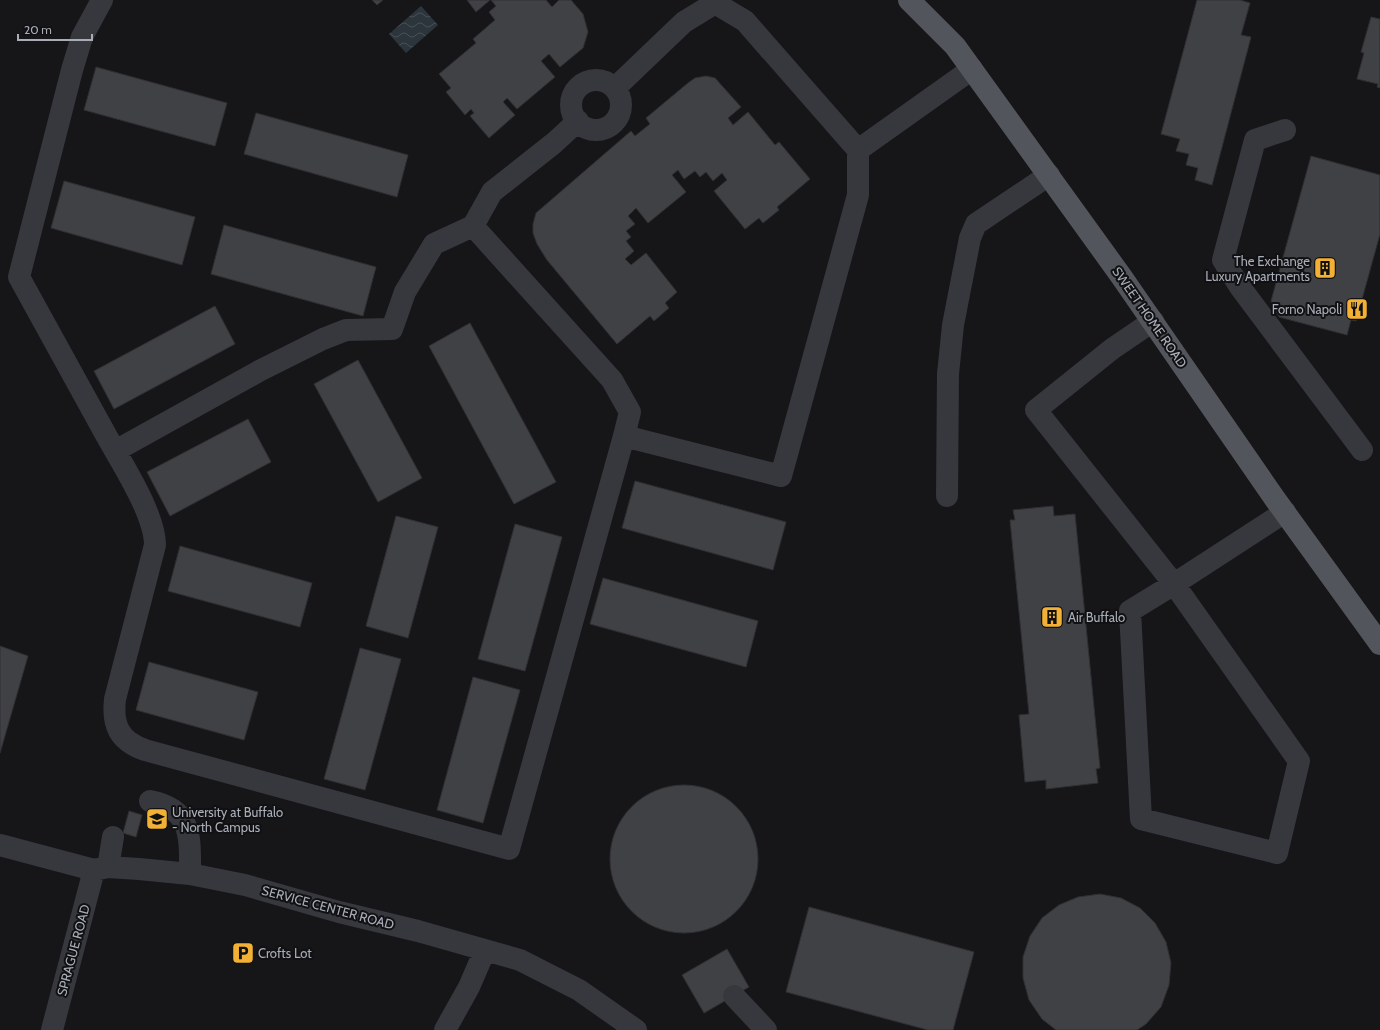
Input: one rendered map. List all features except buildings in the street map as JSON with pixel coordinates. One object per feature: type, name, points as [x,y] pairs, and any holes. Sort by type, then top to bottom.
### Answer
[{"type":"main road","name":"SWEET HOME ROAD","points":[[909,0],[955,46],[972,69],[1152,320],[1285,512],[1380,644]]},
{"type":"street","points":[[102,0],[82,37],[72,70],[19,277],[115,451],[150,518],[155,538],[155,544],[138,615],[115,699],[113,712],[115,723],[128,742],[145,750],[509,850],[630,412],[612,380],[473,226]]},
{"type":"street","points":[[615,88],[684,22],[715,1],[745,21],[858,150],[858,194],[781,476],[624,436]]},
{"type":"street","points":[[858,150],[972,69]]},
{"type":"street","points":[[597,80],[606,82],[615,88],[619,95],[620,111],[610,124],[601,129],[590,129],[578,122],[574,116],[571,106],[573,95],[579,87],[587,81],[597,80]]},
{"type":"street","points":[[115,451],[262,370],[323,339],[346,330],[392,328],[405,292],[434,244],[473,226],[492,192],[554,144],[578,122]]},
{"type":"street","points":[[1285,130],[1256,140],[1222,260],[1240,287],[1362,450]]},
{"type":"street","points":[[947,496],[948,374],[953,325],[970,238],[976,224],[1049,175]]},
{"type":"street","points":[[1152,320],[1112,349],[1036,410],[1174,584],[1299,761],[1277,852],[1141,819],[1130,611],[1174,584],[1285,512]]},
{"type":"street","points":[[150,801],[175,810],[186,823],[190,843],[190,874]]},
{"type":"street","name":"SPRAGUE ROAD","points":[[52,1030],[101,868],[113,837]]},
{"type":"street","name":"SERVICE CENTER ROAD","points":[[0,845],[101,868],[190,874],[245,885],[338,912],[418,931],[520,960],[579,990],[636,1030]]},
{"type":"street","points":[[445,1030],[469,987],[485,950]]},
{"type":"street","points":[[734,996],[766,1030]]},
{"type":"water","points":[[421,6],[438,25],[406,53],[389,34]]},
{"type":"place","name":"The Exchange Luxury Apartments","points":[[1325,268]]},
{"type":"place","name":"Forno Napoli","points":[[1357,309]]},
{"type":"place","name":"Air Buffalo","points":[[1052,617]]},
{"type":"place","name":"University at Buffalo - North Campus","points":[[157,819]]},
{"type":"place","name":"Crofts Lot","points":[[243,953]]}]
